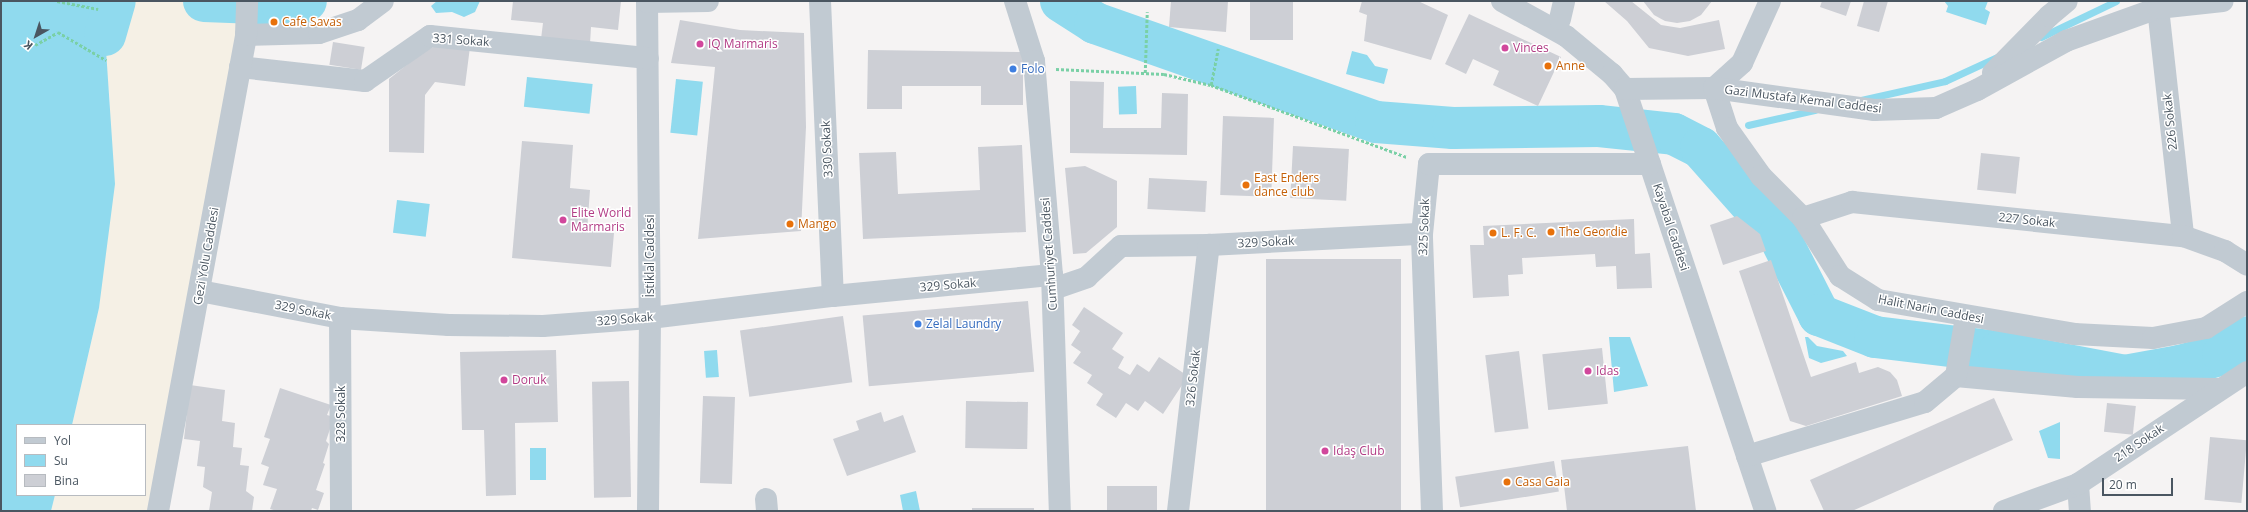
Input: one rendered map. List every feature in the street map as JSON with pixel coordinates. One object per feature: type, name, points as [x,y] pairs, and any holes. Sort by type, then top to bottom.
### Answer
[{"type":"street","points":[[246,19],[319,33],[358,20],[383,1]]},
{"type":"street","points":[[648,1],[708,1]]},
{"type":"street","name":"İstiklal Caddesi","points":[[648,1],[650,318],[648,511]]},
{"type":"street","name":"330 Sokak","points":[[820,1],[833,296]]},
{"type":"street","name":"Kayabal Caddesi","points":[[1502,1],[1566,36],[1612,74],[1626,97],[1650,164],[1765,511]]},
{"type":"street","points":[[1714,88],[1742,63],[1770,1]]},
{"type":"street","name":"Gazi Mustafa Kemal Caddesi","points":[[1977,90],[2049,16],[2067,1]]},
{"type":"street","name":"Gazi Mustafa Kemal Caddesi","points":[[1626,97],[1714,88],[1869,110],[1936,108],[1977,90],[2066,41],[2158,8],[2223,1]]},
{"type":"street","name":"Cumhuriyet Caddesi","points":[[1012,2],[1035,69],[1052,282],[1060,511]]},
{"type":"street","name":"226 Sokak","points":[[2158,8],[2183,236]]},
{"type":"street","name":"Gezi Yolu Caddesi","points":[[158,511],[200,291],[240,66],[246,19]]},
{"type":"street","name":"331 Sokak","points":[[240,66],[365,81],[430,36],[648,58]]},
{"type":"street","name":"Halit Narin Caddesi","points":[[1714,88],[1727,128],[1760,176],[1803,218],[1840,276],[1878,300],[1966,317],[2074,334],[2153,338],[2206,328],[2247,302]]},
{"type":"street","points":[[1429,164],[1650,164]]},
{"type":"street","name":"325 Sokak","points":[[1429,164],[1422,234],[1432,511]]},
{"type":"street","name":"227 Sokak","points":[[1803,218],[1852,202],[2183,236],[2225,252],[2247,265]]},
{"type":"street","name":"329 Sokak","points":[[200,291],[340,318],[449,325],[543,326],[650,318],[833,296],[1052,282],[1087,277],[1121,246],[1209,245],[1422,234]]},
{"type":"street","name":"326 Sokak","points":[[1178,511],[1209,245]]},
{"type":"street","points":[[1747,456],[1925,402],[1956,376],[1966,317]]},
{"type":"street","name":"328 Sokak","points":[[340,318],[341,511]]},
{"type":"street","name":"218 Sokak","points":[[2004,511],[2078,484],[2219,389],[2247,372]]},
{"type":"street","points":[[1956,376],[2078,387],[2219,389]]},
{"type":"street","points":[[2078,484],[2080,511]]},
{"type":"path","points":[[57,1],[98,9]]},
{"type":"path","points":[[1145,73],[1147,12]]},
{"type":"path","points":[[35,44],[58,32],[106,60]]},
{"type":"path","points":[[1212,85],[1218,49]]},
{"type":"path","points":[[1035,69],[1164,74],[1212,85],[1429,164]]},
{"type":"sand","points":[[97,1],[247,1],[158,511],[51,511],[55,496],[146,496],[146,424],[72,424],[99,308],[110,99]]},
{"type":"water","points":[[1,1],[97,1],[105,35],[115,184],[99,308],[72,424],[16,424],[16,496],[55,496],[51,511],[1,511]]},
{"type":"water","points":[[437,1],[480,1],[475,12],[464,17],[452,12],[436,13],[431,6]]},
{"type":"water","points":[[1944,1],[1988,1],[1985,9],[1990,12],[1986,25],[1946,12],[1948,6]]},
{"type":"water","points":[[1352,51],[1367,55],[1375,66],[1388,69],[1384,84],[1346,74]]},
{"type":"water","points":[[527,77],[593,84],[590,114],[524,107]]},
{"type":"water","points":[[676,79],[703,82],[697,136],[670,133]]},
{"type":"water","points":[[1136,86],[1137,114],[1119,115],[1118,87]]},
{"type":"water","points":[[397,200],[430,204],[426,237],[393,233]]},
{"type":"water","points":[[1609,337],[1630,337],[1648,386],[1614,392]]},
{"type":"water","points":[[1805,337],[1808,337],[1817,346],[1843,351],[1847,356],[1821,363],[1809,358]]},
{"type":"water","points":[[717,350],[719,377],[706,378],[704,351]]},
{"type":"water","points":[[2060,422],[2060,459],[2048,458],[2039,431]]},
{"type":"water","points":[[530,448],[546,448],[546,480],[530,480]]},
{"type":"water","points":[[916,491],[920,511],[903,511],[900,495]]},
{"type":"building","points":[[513,1],[621,1],[618,30],[591,27],[590,44],[541,39],[543,23],[511,20]]},
{"type":"building","points":[[1171,1],[1228,1],[1226,32],[1169,27]]},
{"type":"building","points":[[1250,1],[1293,1],[1293,40],[1250,40]]},
{"type":"building","points":[[1362,1],[1418,1],[1448,15],[1431,60],[1364,41],[1367,15],[1359,12]]},
{"type":"building","points":[[1604,1],[1631,1],[1661,25],[1680,28],[1719,20],[1725,49],[1688,56],[1649,48],[1627,21]]},
{"type":"building","points":[[1643,1],[1712,1],[1701,15],[1690,21],[1677,23],[1665,21],[1654,15]]},
{"type":"building","points":[[1822,1],[1851,1],[1846,16],[1820,7]]},
{"type":"building","points":[[1864,1],[1888,1],[1879,32],[1857,26]]},
{"type":"building","points":[[1469,14],[1561,57],[1538,106],[1493,85],[1499,71],[1473,59],[1466,74],[1445,64]]},
{"type":"building","points":[[680,20],[740,30],[804,33],[806,127],[801,231],[698,239],[715,67],[671,63]]},
{"type":"building","points":[[333,42],[365,47],[361,70],[329,65]]},
{"type":"building","points":[[440,44],[470,47],[465,86],[435,82],[425,95],[424,153],[389,152],[389,79],[423,52]]},
{"type":"building","points":[[868,50],[1023,52],[1023,105],[981,105],[981,86],[902,86],[902,109],[867,109]]},
{"type":"building","points":[[1070,81],[1104,82],[1103,128],[1161,128],[1162,93],[1188,94],[1187,155],[1070,153]]},
{"type":"building","points":[[1223,116],[1274,118],[1271,197],[1220,195]]},
{"type":"building","points":[[522,141],[573,145],[570,188],[590,190],[587,231],[614,233],[611,267],[512,258]]},
{"type":"building","points":[[1022,145],[1026,232],[863,239],[859,153],[896,152],[898,194],[980,190],[978,147]]},
{"type":"building","points":[[1293,146],[1349,149],[1346,201],[1290,198]]},
{"type":"building","points":[[1981,153],[2020,157],[2016,194],[1977,190]]},
{"type":"building","points":[[1085,166],[1117,181],[1117,227],[1086,253],[1073,254],[1065,168]]},
{"type":"building","points":[[1149,178],[1207,181],[1205,212],[1147,209]]},
{"type":"building","points":[[1737,216],[1760,234],[1766,251],[1723,265],[1710,225]]},
{"type":"building","points":[[1634,219],[1635,254],[1650,253],[1652,288],[1617,289],[1616,266],[1596,267],[1595,254],[1522,258],[1523,274],[1508,275],[1509,296],[1473,298],[1470,245],[1484,245],[1483,226]]},
{"type":"building","points":[[1266,259],[1401,259],[1401,511],[1266,511]]},
{"type":"building","points":[[1771,260],[1811,377],[1856,362],[1859,373],[1878,367],[1890,372],[1897,380],[1902,396],[1806,426],[1790,421],[1739,271]]},
{"type":"building","points":[[1028,301],[1034,372],[869,386],[863,315]]},
{"type":"building","points":[[1084,307],[1123,333],[1112,349],[1124,357],[1118,368],[1130,375],[1137,364],[1149,372],[1159,357],[1188,376],[1163,414],[1145,401],[1138,411],[1126,403],[1116,418],[1096,405],[1103,394],[1087,383],[1092,375],[1073,363],[1081,352],[1071,345],[1080,331],[1072,325]]},
{"type":"building","points":[[843,316],[852,382],[749,397],[740,330]]},
{"type":"building","points":[[1602,348],[1608,404],[1548,410],[1542,354]]},
{"type":"building","points":[[556,350],[558,422],[515,423],[516,495],[486,496],[484,430],[462,430],[460,352]]},
{"type":"building","points":[[1519,351],[1529,428],[1495,433],[1485,355]]},
{"type":"building","points":[[629,381],[631,497],[594,498],[592,382]]},
{"type":"building","points":[[190,385],[225,390],[222,421],[235,423],[233,447],[242,448],[240,465],[249,466],[246,491],[254,497],[252,511],[209,511],[212,492],[203,487],[205,467],[197,466],[200,441],[184,439]]},
{"type":"building","points":[[280,388],[331,405],[327,415],[334,417],[326,441],[329,444],[323,463],[325,464],[316,490],[324,493],[318,510],[312,508],[311,511],[277,511],[270,509],[277,489],[263,485],[269,467],[261,464],[270,439],[264,437]]},
{"type":"building","points":[[703,396],[735,397],[732,484],[700,483]]},
{"type":"building","points":[[1994,398],[2013,440],[1852,511],[1824,511],[1810,480]]},
{"type":"building","points":[[966,401],[1028,402],[1027,449],[965,448]]},
{"type":"building","points":[[2107,403],[2136,406],[2133,435],[2104,432]]},
{"type":"building","points":[[881,412],[884,422],[903,415],[916,452],[847,476],[833,439],[859,430],[856,421]]},
{"type":"building","points":[[2210,437],[2247,440],[2241,503],[2205,500]]},
{"type":"building","points":[[1688,446],[1696,511],[1567,511],[1561,460]]},
{"type":"building","name":"Casa Gaia","points":[[1554,461],[1559,492],[1460,507],[1455,477]]},
{"type":"building","points":[[1107,486],[1157,486],[1157,511],[1107,511]]},
{"type":"building","points":[[972,508],[1034,508],[1034,511],[972,511]]},
{"type":"waterway","points":[[105,35],[115,1]]},
{"type":"waterway","points":[[204,1],[282,4],[306,1]]},
{"type":"waterway","points":[[1061,1],[1095,23],[1376,122],[1453,128],[1599,126],[1674,134],[1701,148],[1779,236],[1819,315],[1875,337],[1999,352],[2125,376],[2180,366],[2223,354],[2247,337]]},
{"type":"waterway","points":[[2041,37],[2116,1]]},
{"type":"waterway","points":[[1861,100],[1945,81],[1997,57]]},
{"type":"waterway","points":[[1748,125],[1815,110]]},
{"type":"waterway","points":[[1685,139],[1708,134]]},
{"type":"place","name":"Cafe Savas","points":[[274,22]]},
{"type":"place","name":"IQ Marmaris","points":[[700,44]]},
{"type":"place","name":"Vinces","points":[[1505,48]]},
{"type":"place","name":"Anne","points":[[1548,66]]},
{"type":"place","name":"Folo","points":[[1013,69]]},
{"type":"place","name":"East Enders dance club","points":[[1246,185]]},
{"type":"place","name":"Elite World Marmaris","points":[[563,220]]},
{"type":"place","name":"Mango","points":[[790,224]]},
{"type":"place","name":"The Geordie","points":[[1551,232]]},
{"type":"place","name":"L. F. C.","points":[[1493,233]]},
{"type":"place","name":"Zelal Laundry","points":[[918,324]]},
{"type":"place","name":"Idas","points":[[1588,371]]},
{"type":"place","name":"Doruk","points":[[504,380]]},
{"type":"place","name":"Idaş Club","points":[[1325,451]]},
{"type":"place","name":"Casa Gaia","points":[[1507,482]]}]
